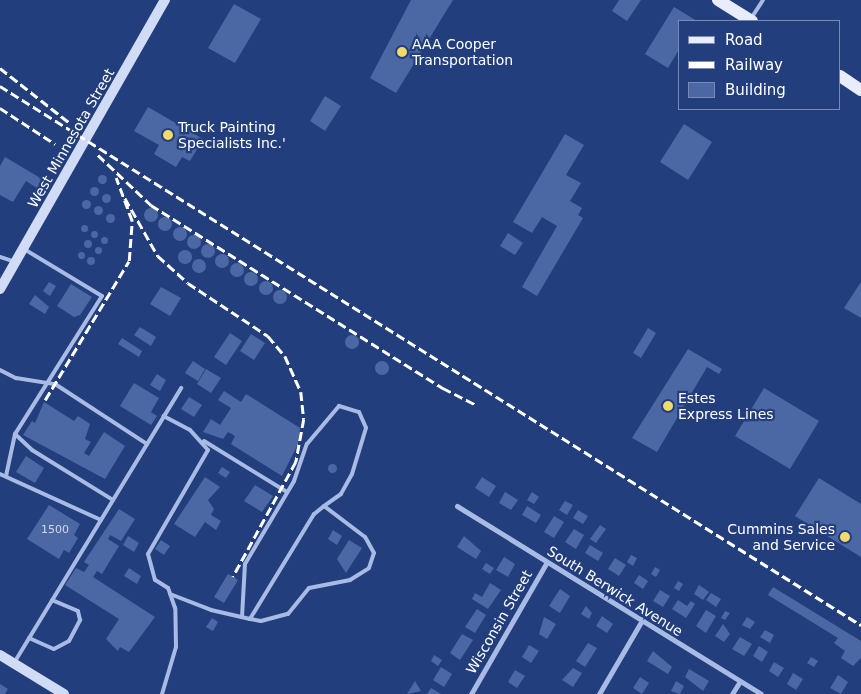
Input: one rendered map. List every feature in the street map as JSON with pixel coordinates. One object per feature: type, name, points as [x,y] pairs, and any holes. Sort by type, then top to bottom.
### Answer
[{"type":"main road","points":[[718,0],[749,20]]},
{"type":"main road","points":[[841,77],[861,90]]},
{"type":"street","name":"West Minnesota Street","points":[[0,289],[165,0]]},
{"type":"street","name":"South Berwick Avenue","points":[[458,506],[761,694]]},
{"type":"street","name":"Wisconsin Street","points":[[471,694],[547,562]]},
{"type":"street","points":[[600,694],[642,620]]},
{"type":"street","points":[[0,655],[63,694]]},
{"type":"street","points":[[732,694],[740,681]]},
{"type":"lane","points":[[752,20],[763,0]]},
{"type":"lane","points":[[6,476],[15,434],[102,296],[24,249]]},
{"type":"lane","points":[[0,257],[15,262]]},
{"type":"lane","points":[[0,370],[16,378],[48,381],[147,444]]},
{"type":"lane","points":[[14,663],[181,388]]},
{"type":"lane","points":[[242,617],[245,564],[287,492],[322,421],[339,406],[359,412],[366,428],[352,474],[341,494],[314,514],[250,619]]},
{"type":"lane","points":[[164,416],[287,492]]},
{"type":"lane","points":[[15,434],[32,450],[113,500]]},
{"type":"lane","points":[[201,440],[208,450],[206,457],[148,554],[155,580],[170,594],[261,622],[288,614],[309,588],[350,580],[368,568],[374,553],[364,537],[324,506]]},
{"type":"lane","points":[[0,474],[101,520]]},
{"type":"lane","points":[[162,694],[176,647],[175,608],[170,594]]},
{"type":"lane","points":[[29,638],[54,649],[69,640],[80,620],[78,611],[52,600]]},
{"type":"building","name":"AAA Cooper Transportation","points":[[411,0],[453,0],[396,93],[370,78]]},
{"type":"building","points":[[619,0],[641,0],[627,21],[612,11]]},
{"type":"building","points":[[234,4],[261,19],[235,63],[208,48]]},
{"type":"building","points":[[674,7],[695,20],[678,20],[678,51],[668,68],[645,54]]},
{"type":"building","points":[[325,96],[341,106],[325,131],[310,121]]},
{"type":"building","name":"Truck Painting Specialists Inc.'","points":[[148,107],[203,139],[190,161],[182,157],[176,167],[154,154],[159,145],[134,131]]},
{"type":"building","points":[[684,124],[712,142],[688,180],[660,162]]},
{"type":"building","points":[[565,134],[584,145],[566,175],[581,183],[570,201],[582,208],[578,215],[583,218],[537,296],[522,287],[557,226],[542,217],[532,233],[513,222]]},
{"type":"building","points":[[5,157],[42,179],[37,188],[26,181],[13,202],[0,195],[0,166]]},
{"type":"building","points":[[102,174],[107,179],[102,184],[97,179]]},
{"type":"building","points":[[94,186],[99,191],[94,196],[89,191]]},
{"type":"building","points":[[106,193],[111,198],[106,203],[101,198]]},
{"type":"building","points":[[86,199],[91,204],[86,209],[81,204]]},
{"type":"building","points":[[98,205],[103,210],[98,215],[93,210]]},
{"type":"building","points":[[151,208],[156,210],[158,215],[156,220],[151,222],[146,220],[144,215],[146,210]]},
{"type":"building","points":[[110,213],[115,218],[110,223],[105,218]]},
{"type":"building","points":[[165,217],[170,219],[172,224],[170,229],[165,231],[160,229],[158,224],[160,219]]},
{"type":"building","points":[[84,224],[88,228],[84,232],[80,228]]},
{"type":"building","points":[[180,227],[185,229],[187,234],[185,239],[180,241],[175,239],[173,234],[175,229]]},
{"type":"building","points":[[94,230],[98,234],[94,238],[90,234]]},
{"type":"building","points":[[508,233],[523,243],[515,255],[500,246]]},
{"type":"building","points":[[194,235],[199,237],[201,242],[199,247],[194,249],[189,247],[187,242],[189,237]]},
{"type":"building","points":[[104,236],[108,240],[104,244],[100,240]]},
{"type":"building","points":[[88,240],[92,244],[88,248],[84,244]]},
{"type":"building","points":[[208,244],[213,246],[215,251],[213,256],[208,258],[203,256],[201,251],[203,246]]},
{"type":"building","points":[[98,246],[102,250],[98,254],[94,250]]},
{"type":"building","points":[[185,250],[190,252],[192,257],[190,262],[185,264],[180,262],[178,257],[180,252]]},
{"type":"building","points":[[81,251],[85,255],[81,259],[77,255]]},
{"type":"building","points":[[222,254],[227,256],[229,261],[227,266],[222,268],[217,266],[215,261],[217,256]]},
{"type":"building","points":[[91,257],[95,261],[91,265],[87,261]]},
{"type":"building","points":[[199,259],[204,261],[206,266],[204,271],[199,273],[194,271],[192,266],[194,261]]},
{"type":"building","points":[[237,263],[242,265],[244,270],[242,275],[237,277],[232,275],[230,270],[232,265]]},
{"type":"building","points":[[251,272],[256,274],[258,279],[256,284],[251,286],[246,284],[244,279],[246,274]]},
{"type":"building","points":[[266,281],[271,283],[273,288],[271,293],[266,295],[261,293],[259,288],[261,283]]},
{"type":"building","points":[[49,282],[56,286],[50,296],[43,291]]},
{"type":"building","points":[[861,282],[861,318],[844,308]]},
{"type":"building","points":[[71,284],[92,297],[80,315],[74,317],[57,306]]},
{"type":"building","points":[[161,287],[181,298],[170,316],[150,304]]},
{"type":"building","points":[[280,290],[285,292],[287,297],[285,302],[280,304],[275,302],[273,297],[275,292]]},
{"type":"building","points":[[35,295],[49,307],[45,314],[29,304]]},
{"type":"building","points":[[140,327],[156,337],[151,346],[134,335]]},
{"type":"building","points":[[648,328],[656,333],[641,358],[633,353]]},
{"type":"building","points":[[230,333],[242,341],[226,365],[214,357]]},
{"type":"building","points":[[251,334],[265,343],[254,360],[240,351]]},
{"type":"building","points":[[352,335],[357,337],[359,342],[357,347],[352,349],[347,347],[345,342],[347,337]]},
{"type":"building","points":[[122,338],[142,351],[139,357],[118,344]]},
{"type":"building","name":"Estes Express Lines","points":[[688,349],[722,369],[719,374],[707,367],[657,452],[632,438]]},
{"type":"building","points":[[193,361],[205,369],[198,381],[185,373]]},
{"type":"building","points":[[382,361],[387,363],[389,368],[387,373],[382,375],[377,373],[375,368],[377,363]]},
{"type":"building","points":[[206,369],[221,378],[211,393],[197,384]]},
{"type":"building","points":[[157,374],[166,380],[160,391],[150,385]]},
{"type":"building","points":[[134,383],[159,398],[151,412],[157,416],[151,425],[120,406]]},
{"type":"building","points":[[764,388],[819,421],[790,469],[735,436]]},
{"type":"building","points":[[224,391],[241,402],[246,394],[300,428],[298,444],[282,476],[231,444],[235,436],[228,432],[223,439],[203,432],[211,419],[220,425],[231,408],[218,400]]},
{"type":"building","points":[[189,397],[202,405],[194,417],[181,409]]},
{"type":"building","points":[[44,402],[74,421],[78,416],[90,424],[85,439],[91,442],[84,453],[89,456],[104,432],[125,446],[105,479],[23,435],[32,421],[35,423]]},
{"type":"building","points":[[26,456],[44,468],[35,483],[16,472]]},
{"type":"building","points":[[332,463],[337,468],[332,473],[327,468]]},
{"type":"building","points":[[222,467],[230,472],[226,478],[218,473]]},
{"type":"building","points":[[205,477],[220,487],[208,500],[214,509],[211,515],[221,521],[216,530],[205,522],[195,537],[174,524]]},
{"type":"building","points":[[482,477],[496,486],[489,497],[475,488]]},
{"type":"building","name":"Cummins Sales and Service","points":[[819,478],[861,504],[861,557],[795,516]]},
{"type":"building","points":[[255,485],[273,496],[262,512],[244,501]]},
{"type":"building","points":[[505,492],[518,500],[511,510],[499,503]]},
{"type":"building","points":[[532,492],[539,497],[534,504],[527,500]]},
{"type":"building","points":[[565,501],[573,505],[567,515],[559,510]]},
{"type":"building","points":[[49,505],[80,524],[74,535],[78,538],[69,553],[64,550],[59,559],[27,539]]},
{"type":"building","points":[[527,506],[541,515],[536,523],[522,515]]},
{"type":"building","points":[[119,509],[135,519],[121,541],[110,535],[108,539],[119,546],[102,574],[97,571],[93,577],[155,617],[129,652],[120,647],[118,651],[106,639],[119,619],[65,585],[76,568],[84,572],[89,565],[84,562]]},
{"type":"building","points":[[578,510],[588,516],[583,524],[573,518]]},
{"type":"building","points":[[554,516],[564,522],[554,538],[544,532]]},
{"type":"building","points":[[600,525],[606,529],[596,543],[590,539]]},
{"type":"building","points":[[574,529],[584,535],[576,549],[565,542]]},
{"type":"building","points":[[333,530],[342,536],[337,545],[328,539]]},
{"type":"building","points":[[128,536],[139,543],[134,552],[123,545]]},
{"type":"building","points":[[464,536],[481,551],[476,559],[457,547]]},
{"type":"building","points":[[161,540],[170,546],[164,555],[155,549]]},
{"type":"building","points":[[349,540],[362,548],[346,573],[337,559]]},
{"type":"building","points":[[590,545],[603,553],[598,561],[585,553]]},
{"type":"building","points":[[631,555],[637,558],[633,566],[627,562]]},
{"type":"building","points":[[504,557],[515,564],[508,577],[496,570]]},
{"type":"building","points":[[615,558],[626,565],[619,576],[608,569]]},
{"type":"building","points":[[486,563],[494,568],[490,574],[482,569]]},
{"type":"building","points":[[655,567],[660,570],[656,577],[651,574]]},
{"type":"building","points":[[129,568],[141,576],[137,584],[124,576]]},
{"type":"building","points":[[228,574],[238,580],[224,603],[214,597]]},
{"type":"building","points":[[639,575],[648,581],[643,589],[634,583]]},
{"type":"building","points":[[678,581],[683,584],[679,591],[674,588]]},
{"type":"building","points":[[490,583],[501,590],[488,609],[472,599],[475,593],[482,597]]},
{"type":"building","points":[[699,585],[709,592],[703,600],[694,594]]},
{"type":"building","points":[[773,587],[861,641],[861,658],[853,666],[841,658],[845,651],[834,643],[838,638],[768,595]]},
{"type":"building","points":[[560,589],[570,596],[560,613],[549,606]]},
{"type":"building","points":[[660,590],[670,596],[663,607],[653,601]]},
{"type":"building","points":[[711,593],[721,599],[716,607],[706,600]]},
{"type":"building","points":[[678,600],[687,606],[691,601],[695,604],[686,618],[672,609]]},
{"type":"building","points":[[586,606],[592,613],[589,619],[581,614]]},
{"type":"building","points":[[477,609],[486,615],[475,633],[465,627]]},
{"type":"building","points":[[706,610],[716,616],[706,633],[696,626]]},
{"type":"building","points":[[725,611],[730,613],[725,620],[721,618]]},
{"type":"building","points":[[602,616],[613,624],[607,633],[596,626]]},
{"type":"building","points":[[544,617],[556,624],[547,639],[539,634]]},
{"type":"building","points":[[747,617],[755,622],[750,629],[742,625]]},
{"type":"building","points":[[212,618],[218,622],[213,631],[206,627]]},
{"type":"building","points":[[723,624],[730,634],[724,642],[715,636]]},
{"type":"building","points":[[765,630],[774,635],[770,643],[760,637]]},
{"type":"building","points":[[462,634],[473,640],[460,660],[450,653]]},
{"type":"building","points":[[740,637],[752,644],[744,656],[732,649]]},
{"type":"building","points":[[588,643],[597,648],[585,667],[576,661]]},
{"type":"building","points":[[529,645],[539,651],[531,663],[522,657]]},
{"type":"building","points":[[759,646],[768,652],[762,662],[753,656]]},
{"type":"building","points":[[653,651],[672,667],[668,674],[647,661]]},
{"type":"building","points":[[434,655],[442,660],[438,666],[431,661]]},
{"type":"building","points":[[811,657],[818,661],[814,667],[807,663]]},
{"type":"building","points":[[774,662],[784,668],[778,677],[769,671]]},
{"type":"building","points":[[441,667],[452,674],[444,687],[433,680]]},
{"type":"building","points":[[573,668],[582,673],[573,687],[562,680]]},
{"type":"building","points":[[689,669],[709,681],[703,691],[685,677]]},
{"type":"building","points":[[515,670],[525,676],[517,688],[508,682]]},
{"type":"building","points":[[793,673],[803,679],[796,690],[787,684]]},
{"type":"building","points":[[838,675],[848,682],[841,694],[830,688]]},
{"type":"building","points":[[640,677],[649,683],[642,694],[633,688]]},
{"type":"building","points":[[415,681],[421,691],[407,694]]},
{"type":"building","points":[[676,681],[684,686],[680,694],[671,691]]},
{"type":"building","points":[[0,684],[8,689],[5,694],[0,694]]},
{"type":"building","points":[[431,688],[441,694],[427,694]]},
{"type":"railway","points":[[0,68],[70,123]]},
{"type":"railway","points":[[0,86],[861,625]]},
{"type":"railway","points":[[0,108],[55,144]]},
{"type":"railway","points":[[98,155],[151,205],[443,388],[477,405]]},
{"type":"railway","points":[[45,400],[129,261],[132,221],[116,178]]},
{"type":"railway","points":[[125,198],[158,256],[188,283],[268,336],[285,356],[301,392],[304,419],[296,462],[233,577]]},
{"type":"place","name":"AAA Cooper Transportation","points":[[402,52]]},
{"type":"place","name":"Truck Painting Specialists Inc.'","points":[[168,135]]},
{"type":"place","name":"Estes Express Lines","points":[[668,406]]},
{"type":"place","name":"Cummins Sales and Service","points":[[845,537]]}]
